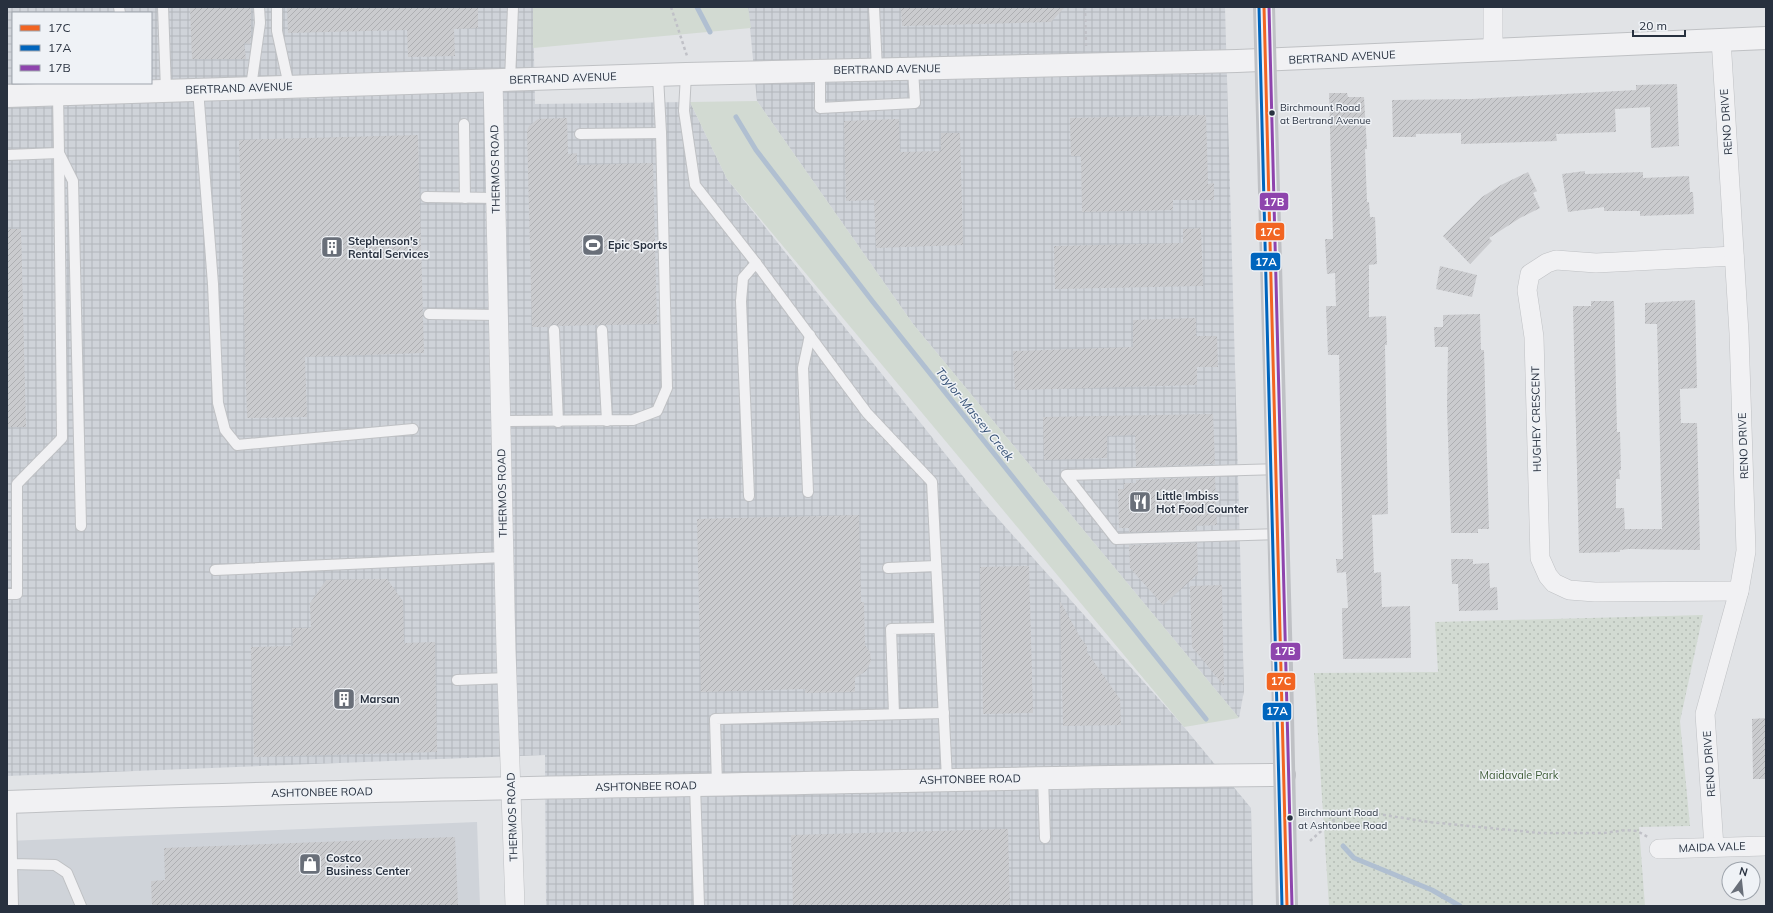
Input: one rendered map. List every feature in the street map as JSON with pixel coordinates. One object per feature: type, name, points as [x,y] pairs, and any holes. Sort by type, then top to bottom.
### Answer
[{"type":"main road","points":[[1264,7],[1287,906]]},
{"type":"street","points":[[1492,7],[1493,49]]},
{"type":"street","name":"BERTRAND AVENUE","points":[[7,96],[686,74],[1265,60],[1766,38]]},
{"type":"street","name":"RENO DRIVE","points":[[1714,847],[1705,714],[1739,591],[1746,551],[1739,333],[1721,40]]},
{"type":"street","name":"THERMOS ROAD","points":[[502,80],[496,198],[504,557],[515,906]]},
{"type":"street","name":"HUGHEY CRESCENT","points":[[1734,256],[1596,263],[1556,260],[1547,263],[1530,274],[1527,290],[1534,338],[1540,558],[1548,576],[1554,583],[1569,590],[1595,592],[1739,591]]},
{"type":"street","name":"ASHTONBEE ROAD","points":[[9,802],[225,794],[511,787],[717,785],[1043,777],[1284,775]]},
{"type":"street","name":"MAIDA VALE","points":[[1659,849],[1766,846]]},
{"type":"lane","points":[[164,7],[166,90]]},
{"type":"lane","points":[[252,87],[260,23],[259,7]]},
{"type":"lane","points":[[277,7],[277,31],[288,86]]},
{"type":"lane","points":[[502,80],[513,7]]},
{"type":"lane","points":[[874,7],[877,69]]},
{"type":"lane","points":[[820,71],[820,108],[915,103],[913,68]]},
{"type":"lane","points":[[686,74],[684,111],[695,184],[756,263],[867,413],[932,482],[947,779]]},
{"type":"lane","points":[[501,421],[558,422],[634,420],[657,411],[667,388],[661,133],[658,76]]},
{"type":"lane","points":[[198,89],[215,304],[218,402],[225,430],[237,445],[413,430]]},
{"type":"lane","points":[[7,594],[17,594],[17,484],[62,438],[58,94]]},
{"type":"lane","points":[[464,124],[465,198]]},
{"type":"lane","points":[[580,134],[661,133]]},
{"type":"lane","points":[[7,155],[59,153]]},
{"type":"lane","points":[[59,153],[73,181],[81,526]]},
{"type":"lane","points":[[426,198],[496,198]]},
{"type":"lane","points":[[749,496],[741,301],[743,278],[756,263]]},
{"type":"lane","points":[[429,314],[498,315]]},
{"type":"lane","points":[[554,330],[558,422]]},
{"type":"lane","points":[[602,330],[606,421]]},
{"type":"lane","points":[[808,492],[803,368],[810,336]]},
{"type":"lane","points":[[1277,469],[1066,475],[1116,539],[1278,534]]},
{"type":"lane","points":[[215,570],[504,557]]},
{"type":"lane","points":[[888,568],[936,566]]},
{"type":"lane","points":[[894,714],[891,629],[939,628]]},
{"type":"lane","points":[[457,680],[508,678]]},
{"type":"lane","points":[[717,785],[715,719],[944,712]]},
{"type":"lane","points":[[1043,777],[1045,838]]},
{"type":"lane","points":[[695,785],[699,906]]},
{"type":"lane","points":[[9,802],[9,864],[13,906]]},
{"type":"lane","points":[[9,864],[55,865],[67,872],[81,906]]},
{"type":"path","points":[[671,7],[687,54],[686,74]]},
{"type":"path","points":[[1085,7],[1087,65]]},
{"type":"path","points":[[1310,841],[1337,817],[1352,810],[1429,822],[1540,833],[1604,833],[1632,830],[1645,834],[1659,849]]},
{"type":"shaded area","points":[[7,7],[533,7],[535,104],[690,102],[727,179],[985,504],[1184,727],[1251,808],[1253,906],[546,906],[545,755],[7,776]]},
{"type":"shaded area","points":[[748,7],[1225,7],[1244,691],[1239,718],[913,324],[757,101]]},
{"type":"shaded area","points":[[477,822],[480,906],[7,906],[7,841]]},
{"type":"green space","points":[[533,7],[748,7],[751,28],[533,48]]},
{"type":"green space","points":[[757,101],[913,324],[1239,718],[1184,727],[727,179],[690,102]]},
{"type":"green space","name":"Maidavale Park","points":[[1703,615],[1680,721],[1690,826],[1639,827],[1645,906],[1329,906],[1314,673],[1438,672],[1435,622]]},
{"type":"building","points":[[190,7],[251,7],[250,44],[244,43],[246,59],[192,59]]},
{"type":"building","points":[[287,7],[478,7],[478,28],[454,29],[455,56],[408,57],[407,30],[288,33]]},
{"type":"building","points":[[901,7],[1065,7],[1051,22],[902,26]]},
{"type":"building","points":[[1677,84],[1679,146],[1651,148],[1650,107],[1615,109],[1616,132],[1556,134],[1557,141],[1461,144],[1461,133],[1416,134],[1416,137],[1393,137],[1392,100],[1472,99],[1636,90],[1636,85]]},
{"type":"building","points":[[1329,93],[1347,93],[1348,97],[1364,97],[1367,149],[1365,149],[1367,202],[1369,202],[1370,217],[1375,217],[1377,264],[1369,265],[1369,317],[1386,316],[1387,345],[1385,345],[1388,514],[1372,515],[1374,573],[1381,572],[1382,607],[1410,606],[1411,658],[1343,659],[1342,608],[1348,608],[1346,572],[1337,573],[1336,559],[1343,559],[1339,355],[1328,355],[1326,306],[1336,306],[1335,273],[1327,274],[1325,239],[1333,239]]},
{"type":"building","points":[[1206,115],[1208,184],[1214,183],[1214,200],[1173,200],[1173,210],[1082,212],[1081,156],[1071,156],[1070,118]]},
{"type":"building","name":"Epic Sports","points":[[567,118],[568,154],[577,153],[577,165],[653,163],[657,324],[559,326],[554,324],[548,327],[532,327],[527,131],[529,126],[538,119]]},
{"type":"building","points":[[899,119],[900,152],[941,151],[941,133],[960,133],[963,245],[876,248],[874,200],[846,201],[844,121]]},
{"type":"building","name":"Stephenson's Rental Services","points":[[418,135],[424,353],[305,357],[307,417],[247,418],[239,140]]},
{"type":"building","points":[[1585,171],[1585,174],[1643,172],[1643,178],[1689,176],[1690,192],[1693,192],[1694,214],[1640,216],[1640,211],[1604,211],[1604,207],[1568,212],[1562,174]]},
{"type":"building","points":[[1528,172],[1537,191],[1533,193],[1540,208],[1520,218],[1489,238],[1492,241],[1470,264],[1443,236],[1482,197],[1501,185]]},
{"type":"building","points":[[1201,228],[1203,286],[1055,289],[1054,246],[1183,243],[1183,229]]},
{"type":"building","points":[[7,229],[21,229],[26,427],[7,427]]},
{"type":"building","points":[[1440,266],[1477,275],[1472,297],[1436,289]]},
{"type":"building","points":[[1695,300],[1697,388],[1680,389],[1680,394],[1681,423],[1697,423],[1700,550],[1629,549],[1620,550],[1620,552],[1579,553],[1573,306],[1591,306],[1591,301],[1614,301],[1617,432],[1620,432],[1621,470],[1619,470],[1620,479],[1616,479],[1616,508],[1624,508],[1625,529],[1662,529],[1657,324],[1645,324],[1645,303]]},
{"type":"building","points":[[1480,314],[1481,350],[1484,350],[1489,529],[1478,529],[1478,533],[1451,533],[1447,406],[1448,347],[1435,347],[1434,327],[1443,327],[1443,315]]},
{"type":"building","points":[[1196,318],[1196,336],[1217,336],[1218,367],[1197,367],[1197,385],[1015,390],[1013,351],[1133,347],[1133,320]]},
{"type":"building","points":[[1213,414],[1215,464],[1136,467],[1135,435],[1107,436],[1107,458],[1044,460],[1043,417]]},
{"type":"building","points":[[1215,477],[1217,525],[1196,526],[1196,530],[1129,532],[1129,528],[1119,528],[1118,489],[1124,489],[1124,483],[1136,483],[1136,480]]},
{"type":"building","points":[[859,515],[861,602],[864,602],[865,645],[870,652],[871,661],[866,671],[855,678],[855,692],[805,693],[805,689],[701,692],[697,519]]},
{"type":"building","points":[[1197,543],[1198,574],[1163,605],[1130,568],[1129,545]]},
{"type":"building","points":[[1451,559],[1473,559],[1473,564],[1489,563],[1490,588],[1497,587],[1498,610],[1459,611],[1458,584],[1452,584]]},
{"type":"building","points":[[1029,566],[1033,713],[983,714],[980,567]]},
{"type":"building","name":"Marsan","points":[[387,579],[403,601],[404,643],[435,642],[437,752],[254,757],[251,647],[293,646],[292,628],[311,628],[310,603],[326,580]]},
{"type":"building","points":[[1222,585],[1224,686],[1192,647],[1190,586]]},
{"type":"building","points":[[1060,601],[1080,637],[1087,646],[1087,652],[1120,699],[1121,725],[1063,726]]},
{"type":"building","points":[[1766,718],[1766,779],[1753,779],[1752,719]]},
{"type":"building","points":[[1008,829],[1010,906],[793,906],[791,835]]},
{"type":"building","name":"Costco Business Center","points":[[455,837],[458,906],[152,906],[151,881],[165,880],[164,848]]},
{"type":"waterway","name":"Taylor-Massey Creek","points":[[697,7],[710,32]]},
{"type":"waterway","name":"Taylor-Massey Creek","points":[[736,117],[756,150],[873,302],[1206,719]]},
{"type":"waterway","name":"Taylor-Massey Creek","points":[[1343,846],[1354,858],[1432,890],[1460,906]]},
{"type":"transit line","name":"17A","points":[[1259,7],[1282,906]]},
{"type":"transit line","name":"17C","points":[[1264,7],[1287,906]]},
{"type":"transit line","name":"17B","points":[[1269,7],[1292,906]]},
{"type":"place","name":"Birchmount Road at Bertrand Avenue","points":[[1272,113]]},
{"type":"place","name":"Epic Sports","points":[[593,245]]},
{"type":"place","name":"Stephenson's Rental Services","points":[[332,247]]},
{"type":"place","name":"Little Imbiss Hot Food Counter","points":[[1140,502]]},
{"type":"place","name":"Marsan","points":[[344,699]]},
{"type":"place","name":"Birchmount Road at Ashtonbee Road","points":[[1290,818]]},
{"type":"place","name":"Costco Business Center","points":[[310,864]]}]
